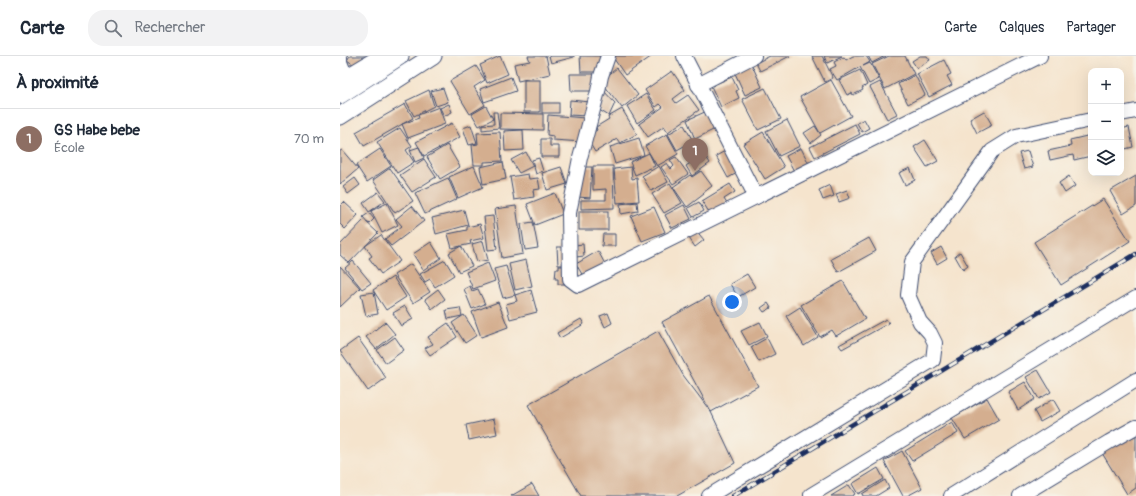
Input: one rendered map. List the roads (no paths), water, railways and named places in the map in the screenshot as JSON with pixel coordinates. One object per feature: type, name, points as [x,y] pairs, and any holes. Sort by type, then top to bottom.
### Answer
[{"type":"main road","points":[[340,95],[400,56]]},
{"type":"main road","points":[[340,116],[433,56]]},
{"type":"street","points":[[340,57],[343,78],[380,56]]},
{"type":"street","points":[[608,56],[601,76],[580,158],[569,213],[570,279],[578,285],[1040,56]]},
{"type":"street","points":[[684,56],[756,197]]},
{"type":"street","points":[[698,85],[754,56]]},
{"type":"street","points":[[1124,113],[1136,111]]},
{"type":"street","points":[[709,496],[933,360],[934,343],[930,333],[920,322],[908,295],[912,262],[992,151],[1016,136],[1088,121]]},
{"type":"street","points":[[811,495],[1136,298]]},
{"type":"street","points":[[951,496],[1136,380]]},
{"type":"street","points":[[1020,496],[1136,426]]},
{"type":"railway","points":[[733,496],[1136,254]]},
{"type":"place","name":"GS Habe bebe","points":[[695,171]]}]
